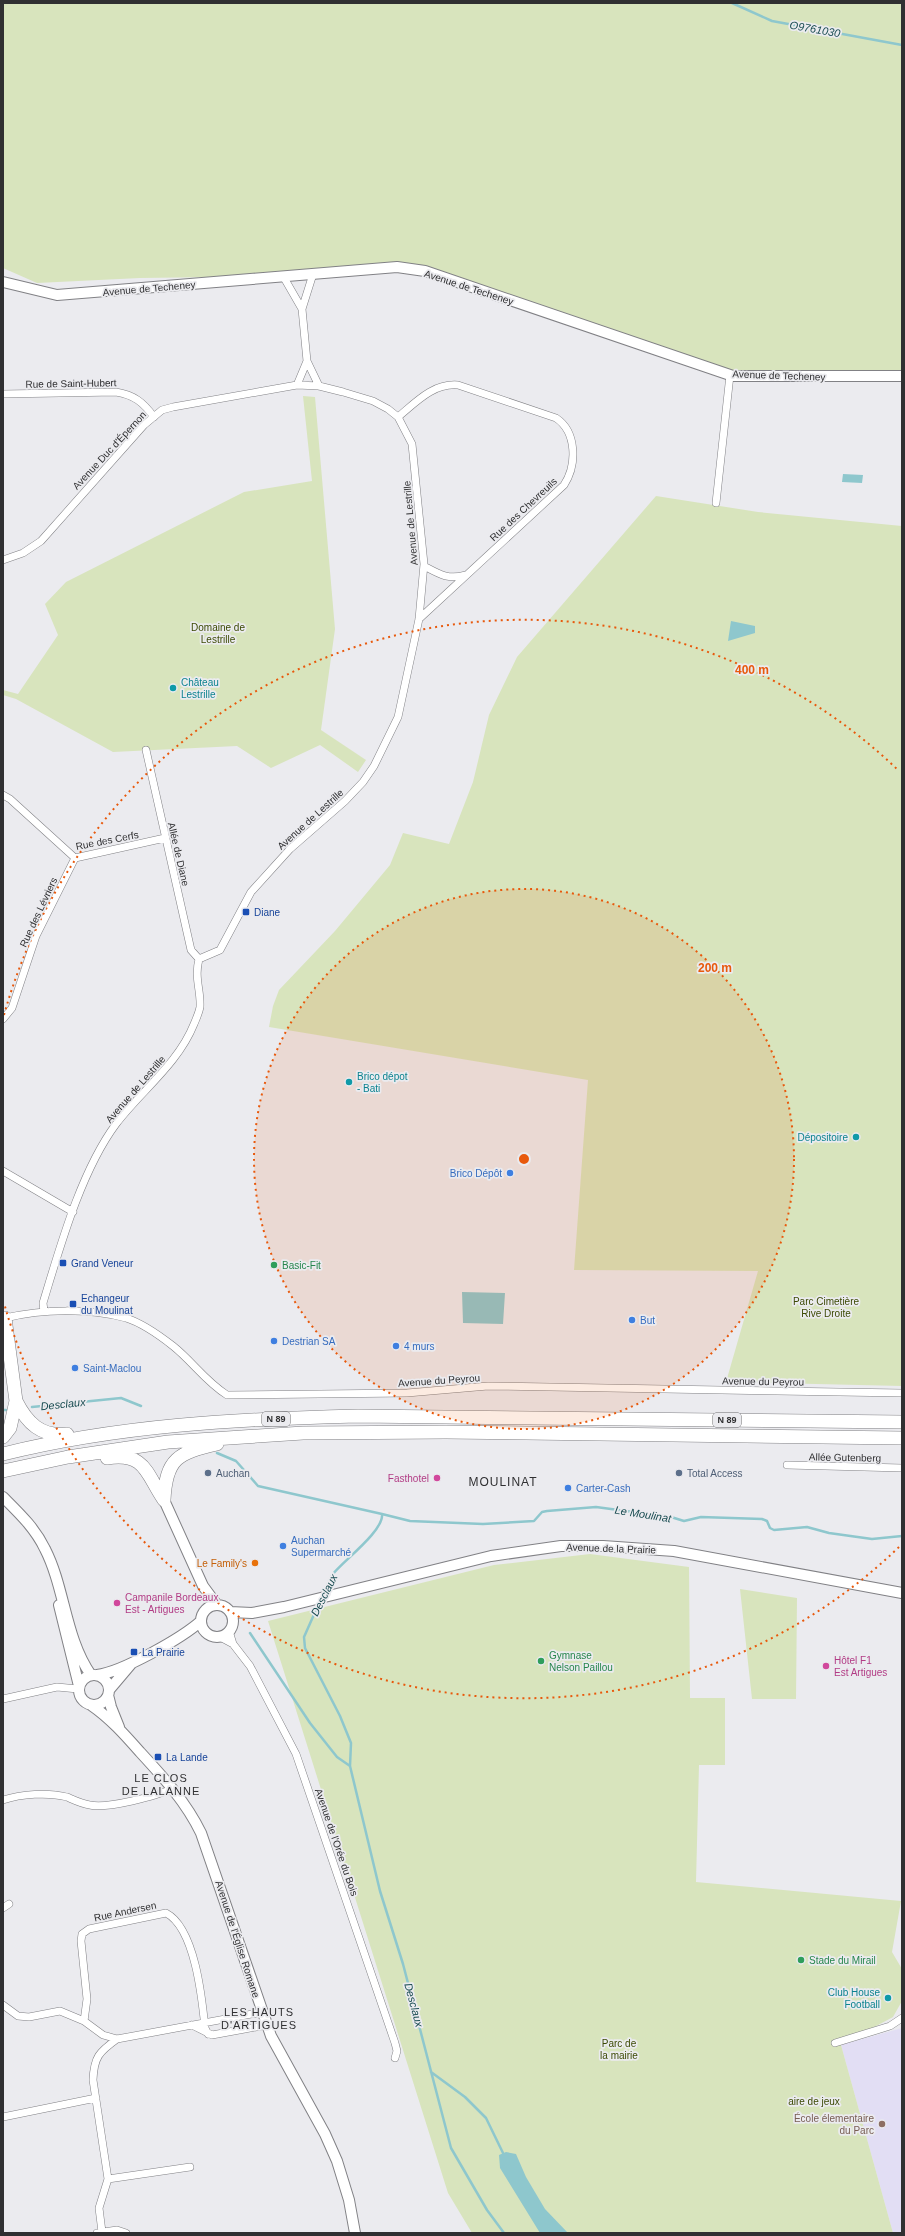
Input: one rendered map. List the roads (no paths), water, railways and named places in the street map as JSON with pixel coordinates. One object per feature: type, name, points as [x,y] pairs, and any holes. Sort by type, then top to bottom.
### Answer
[{"type":"highway","points":[[4,1318],[16,1401],[22,1412],[35,1427],[52,1435],[163,1420],[211,1417],[242,1420]]},
{"type":"highway","points":[[3,1437],[10,1428],[16,1401]]},
{"type":"highway","name":"N 89","points":[[3,1454],[122,1431],[242,1420],[366,1416],[902,1422]]},
{"type":"highway","name":"N 89","points":[[3,1471],[108,1450],[168,1442],[259,1436],[372,1432],[902,1438]]},
{"type":"highway","points":[[164,1500],[167,1471],[184,1454],[193,1450],[259,1436]]},
{"type":"highway","points":[[3,1478],[99,1459],[129,1458],[135,1460],[146,1468],[164,1500]]},
{"type":"street","name":"Avenue de Techeney","points":[[3,282],[57,295],[397,267],[425,271],[730,375],[782,377],[902,376]]},
{"type":"street","points":[[313,274],[302,309],[307,361],[319,386]]},
{"type":"street","points":[[284,276],[302,309]]},
{"type":"street","points":[[297,385],[307,361]]},
{"type":"street","points":[[716,503],[730,375]]},
{"type":"street","name":"Rue des Chevreuils","points":[[398,417],[431,391],[447,384],[458,385],[556,418],[564,424],[570,435],[573,464],[571,474],[564,485],[419,619]]},
{"type":"street","name":"Avenue de Lestrille","points":[[44,1311],[44,1299],[73,1212],[96,1154],[116,1124],[172,1061],[193,1026],[200,1008],[196,972],[199,960],[220,950],[251,892],[290,849],[345,801],[363,782],[374,766],[398,717],[419,619],[424,566],[412,444],[398,417],[373,401],[319,386],[297,385]]},
{"type":"street","name":"Avenue Duc d'Épernon","points":[[3,560],[23,553],[41,541],[114,457],[162,410],[297,385]]},
{"type":"street","name":"Rue de Saint-Hubert","points":[[3,394],[116,392],[130,395],[145,405],[154,417]]},
{"type":"street","points":[[424,566],[442,576],[453,578],[467,575]]},
{"type":"street","name":"Allée de Diane","points":[[146,750],[191,950],[199,960]]},
{"type":"street","name":"Rue des Cerfs","points":[[3,795],[10,799],[75,858],[165,838]]},
{"type":"street","name":"Rue des Lévriers","points":[[3,1019],[12,1008],[36,936],[75,858]]},
{"type":"street","points":[[3,1171],[73,1212]]},
{"type":"street","name":"Avenue du Peyrou","points":[[4,1318],[44,1311],[98,1313],[127,1318],[144,1326],[174,1346],[210,1384],[227,1395],[407,1392],[488,1386],[902,1393]]},
{"type":"street","name":"Allée Gutenberg","points":[[787,1465],[902,1468]]},
{"type":"street","points":[[3,1497],[26,1521],[40,1540],[49,1560],[80,1657],[94,1675],[105,1679],[109,1692]]},
{"type":"street","points":[[79,1687],[82,1680],[131,1664],[184,1635],[203,1616],[217,1605],[202,1586],[164,1500]]},
{"type":"street","name":"Avenue de la Prairie","points":[[217,1605],[223,1606],[230,1612],[252,1613],[491,1556],[561,1546],[603,1546],[674,1551],[902,1593]]},
{"type":"street","points":[[56,1583],[59,1610],[81,1699],[91,1705],[100,1704],[131,1664]]},
{"type":"street","points":[[202,1586],[203,1616],[206,1633]]},
{"type":"street","points":[[230,1612],[233,1644]]},
{"type":"street","name":"Avenue de la Prairie","points":[[220,1637],[252,1613]]},
{"type":"street","points":[[184,1635],[206,1633],[212,1636],[220,1637],[233,1644]]},
{"type":"street","name":"Avenue de l'Orée du Bois","points":[[233,1644],[250,1666],[296,1754],[395,2043],[397,2051],[395,2058]]},
{"type":"street","points":[[3,1699],[62,1687],[79,1687]]},
{"type":"street","name":"Avenue de l'Église Romane","points":[[109,1692],[111,1707],[119,1729]]},
{"type":"street","name":"Avenue de l'Église Romane","points":[[91,1705],[119,1729],[173,1788],[189,1810],[201,1833],[267,2025],[277,2049],[333,2151],[345,2185],[355,2233]]},
{"type":"street","points":[[3,1800],[39,1795],[65,1797],[90,1805],[103,1806],[161,1794],[173,1788]]},
{"type":"street","name":"Rue Andersen","points":[[84,2021],[87,1999],[80,1941],[82,1934],[89,1929],[166,1913],[175,1918],[192,1950],[206,2022]]},
{"type":"street","points":[[3,2005],[18,2016],[29,2018],[60,2010],[84,2021],[103,2035],[117,2039]]},
{"type":"street","points":[[126,2233],[117,2230],[99,2232],[98,2208],[108,2179],[96,2098],[94,2065],[100,2051],[117,2039],[263,2012]]},
{"type":"street","points":[[835,2043],[890,2026],[902,2018]]},
{"type":"street","points":[[206,2022],[205,2028],[208,2034]]},
{"type":"street","points":[[192,2025],[208,2034],[216,2034],[267,2025]]},
{"type":"street","points":[[3,2117],[96,2098]]},
{"type":"street","points":[[108,2179],[190,2166]]},
{"type":"water","points":[[843,474],[863,475],[862,483],[842,482]]},
{"type":"water","points":[[731,621],[755,626],[755,633],[728,641]]},
{"type":"water","points":[[462,1292],[505,1293],[503,1324],[463,1323]]},
{"type":"water","points":[[506,2152],[516,2154],[526,2177],[545,2209],[568,2233],[540,2233],[500,2168],[499,2155]]},
{"type":"waterway","name":"O9761030","points":[[732,3],[772,21],[902,45]]},
{"type":"waterway","name":"Desclaux","points":[[32,1407],[121,1398],[141,1406]]},
{"type":"waterway","name":"Desclaux","points":[[217,1453],[236,1461],[258,1486],[382,1514],[381,1521],[377,1529],[333,1574],[323,1595]]},
{"type":"waterway","name":"Le Moulinat","points":[[382,1514],[410,1521],[483,1524],[534,1521],[542,1512],[596,1507],[671,1517],[684,1521],[701,1517],[762,1519],[767,1521],[770,1528],[774,1530],[807,1527],[829,1533],[872,1539],[902,1536]]},
{"type":"waterway","name":"Desclaux","points":[[320,1601],[304,1637],[305,1648],[340,1716],[351,1743],[350,1766],[380,1891],[403,1964],[451,2148],[487,2210],[504,2233]]},
{"type":"waterway","name":"Desclaux","points":[[250,1633],[310,1723],[337,1757],[350,1766]]},
{"type":"waterway","points":[[431,2072],[465,2097],[486,2118],[503,2153]]},
{"type":"place","name":"Château Lestrille","points":[[173,688]]},
{"type":"place","name":"Diane","points":[[246,912]]},
{"type":"place","name":"Brico dépot - Bati","points":[[349,1082]]},
{"type":"place","name":"Dépositoire","points":[[856,1137]]},
{"type":"place","name":"Brico Dépôt","points":[[510,1173]]},
{"type":"place","name":"Grand Veneur","points":[[63,1263]]},
{"type":"place","name":"Basic-Fit","points":[[274,1265]]},
{"type":"place","name":"Echangeur du Moulinat","points":[[73,1304]]},
{"type":"place","name":"But","points":[[632,1320]]},
{"type":"place","name":"Destrian SA","points":[[274,1341]]},
{"type":"place","name":"4 murs","points":[[396,1346]]},
{"type":"place","name":"Saint-Maclou","points":[[75,1368]]},
{"type":"place","name":"Auchan","points":[[208,1473]]},
{"type":"place","name":"Total Access","points":[[679,1473]]},
{"type":"place","name":"Fasthotel","points":[[437,1478]]},
{"type":"place","name":"Carter-Cash","points":[[568,1488]]},
{"type":"place","name":"Auchan Supermarché","points":[[283,1546]]},
{"type":"place","name":"Le Family's","points":[[255,1563]]},
{"type":"place","name":"Campanile Bordeaux Est - Artigues","points":[[117,1603]]},
{"type":"place","name":"La Prairie","points":[[134,1652]]},
{"type":"place","name":"Gymnase Nelson Paillou","points":[[541,1661]]},
{"type":"place","name":"Hôtel F1 Est Artigues","points":[[826,1666]]},
{"type":"place","name":"La Lande","points":[[158,1757]]},
{"type":"place","name":"Stade du Mirail","points":[[801,1960]]},
{"type":"place","name":"Club House Football","points":[[888,1998]]},
{"type":"place","name":"École élementaire du Parc","points":[[882,2124]]},
{"type":"district","name":"MOULINAT","points":[[503,1482]]},
{"type":"district","name":"LE CLOS DE LALANNE","points":[[161,1784]]},
{"type":"district","name":"LES HAUTS D'ARTIGUES","points":[[259,2018]]},
{"type":"park label","name":"Domaine de Lestrille","points":[[218,632]]},
{"type":"park label","name":"Parc Cimetière Rive Droite","points":[[826,1306]]},
{"type":"park label","name":"Parc de la mairie","points":[[619,2048]]},
{"type":"park label","name":"aire de jeux","points":[[814,2101]]}]
